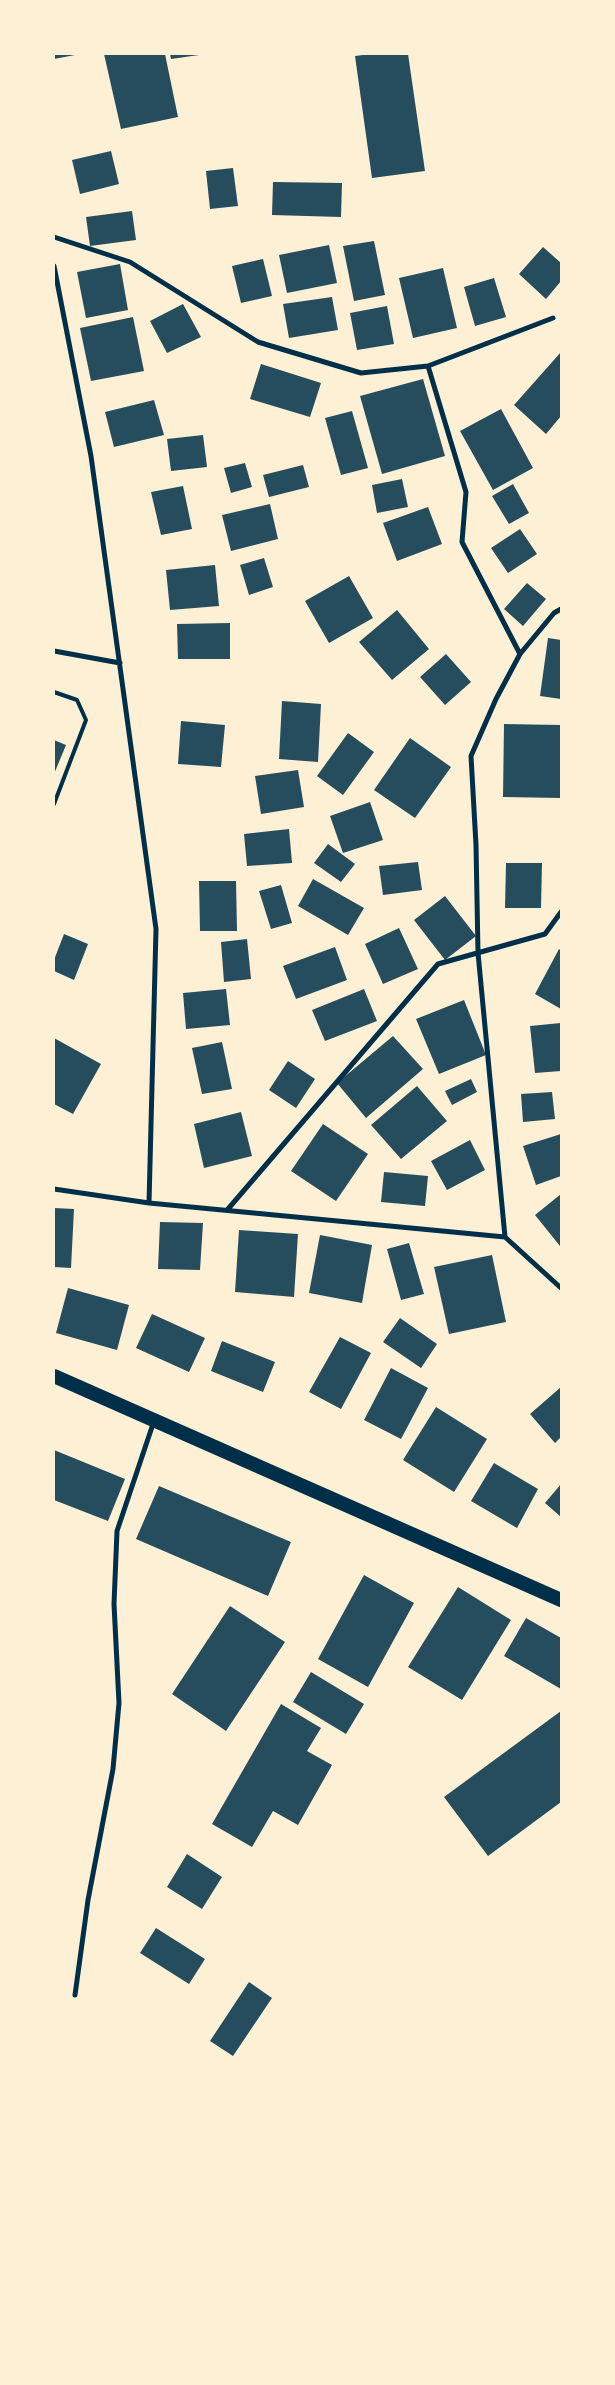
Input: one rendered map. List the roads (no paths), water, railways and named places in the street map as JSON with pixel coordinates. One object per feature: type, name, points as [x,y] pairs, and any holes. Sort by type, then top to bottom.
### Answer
[{"type":"highway","points":[[54,1376],[561,1600]]},
{"type":"street","points":[[54,237],[130,262],[258,342],[361,373],[428,366],[553,318]]},
{"type":"street","points":[[54,266],[91,456],[156,929],[149,1202]]},
{"type":"street","points":[[428,366],[466,492],[462,542],[520,654]]},
{"type":"street","points":[[505,1236],[478,953],[476,845],[471,756],[496,699],[520,654],[554,613],[561,608]]},
{"type":"street","points":[[54,651],[120,664]]},
{"type":"street","points":[[228,1210],[438,964],[545,934],[561,912]]},
{"type":"street","points":[[54,1189],[149,1202],[505,1236],[561,1288]]},
{"type":"street","points":[[75,1995],[88,1900],[113,1769],[119,1703],[114,1604],[117,1531],[154,1420]]},
{"type":"lane","points":[[54,692],[76,700],[86,720],[54,804]]}]
